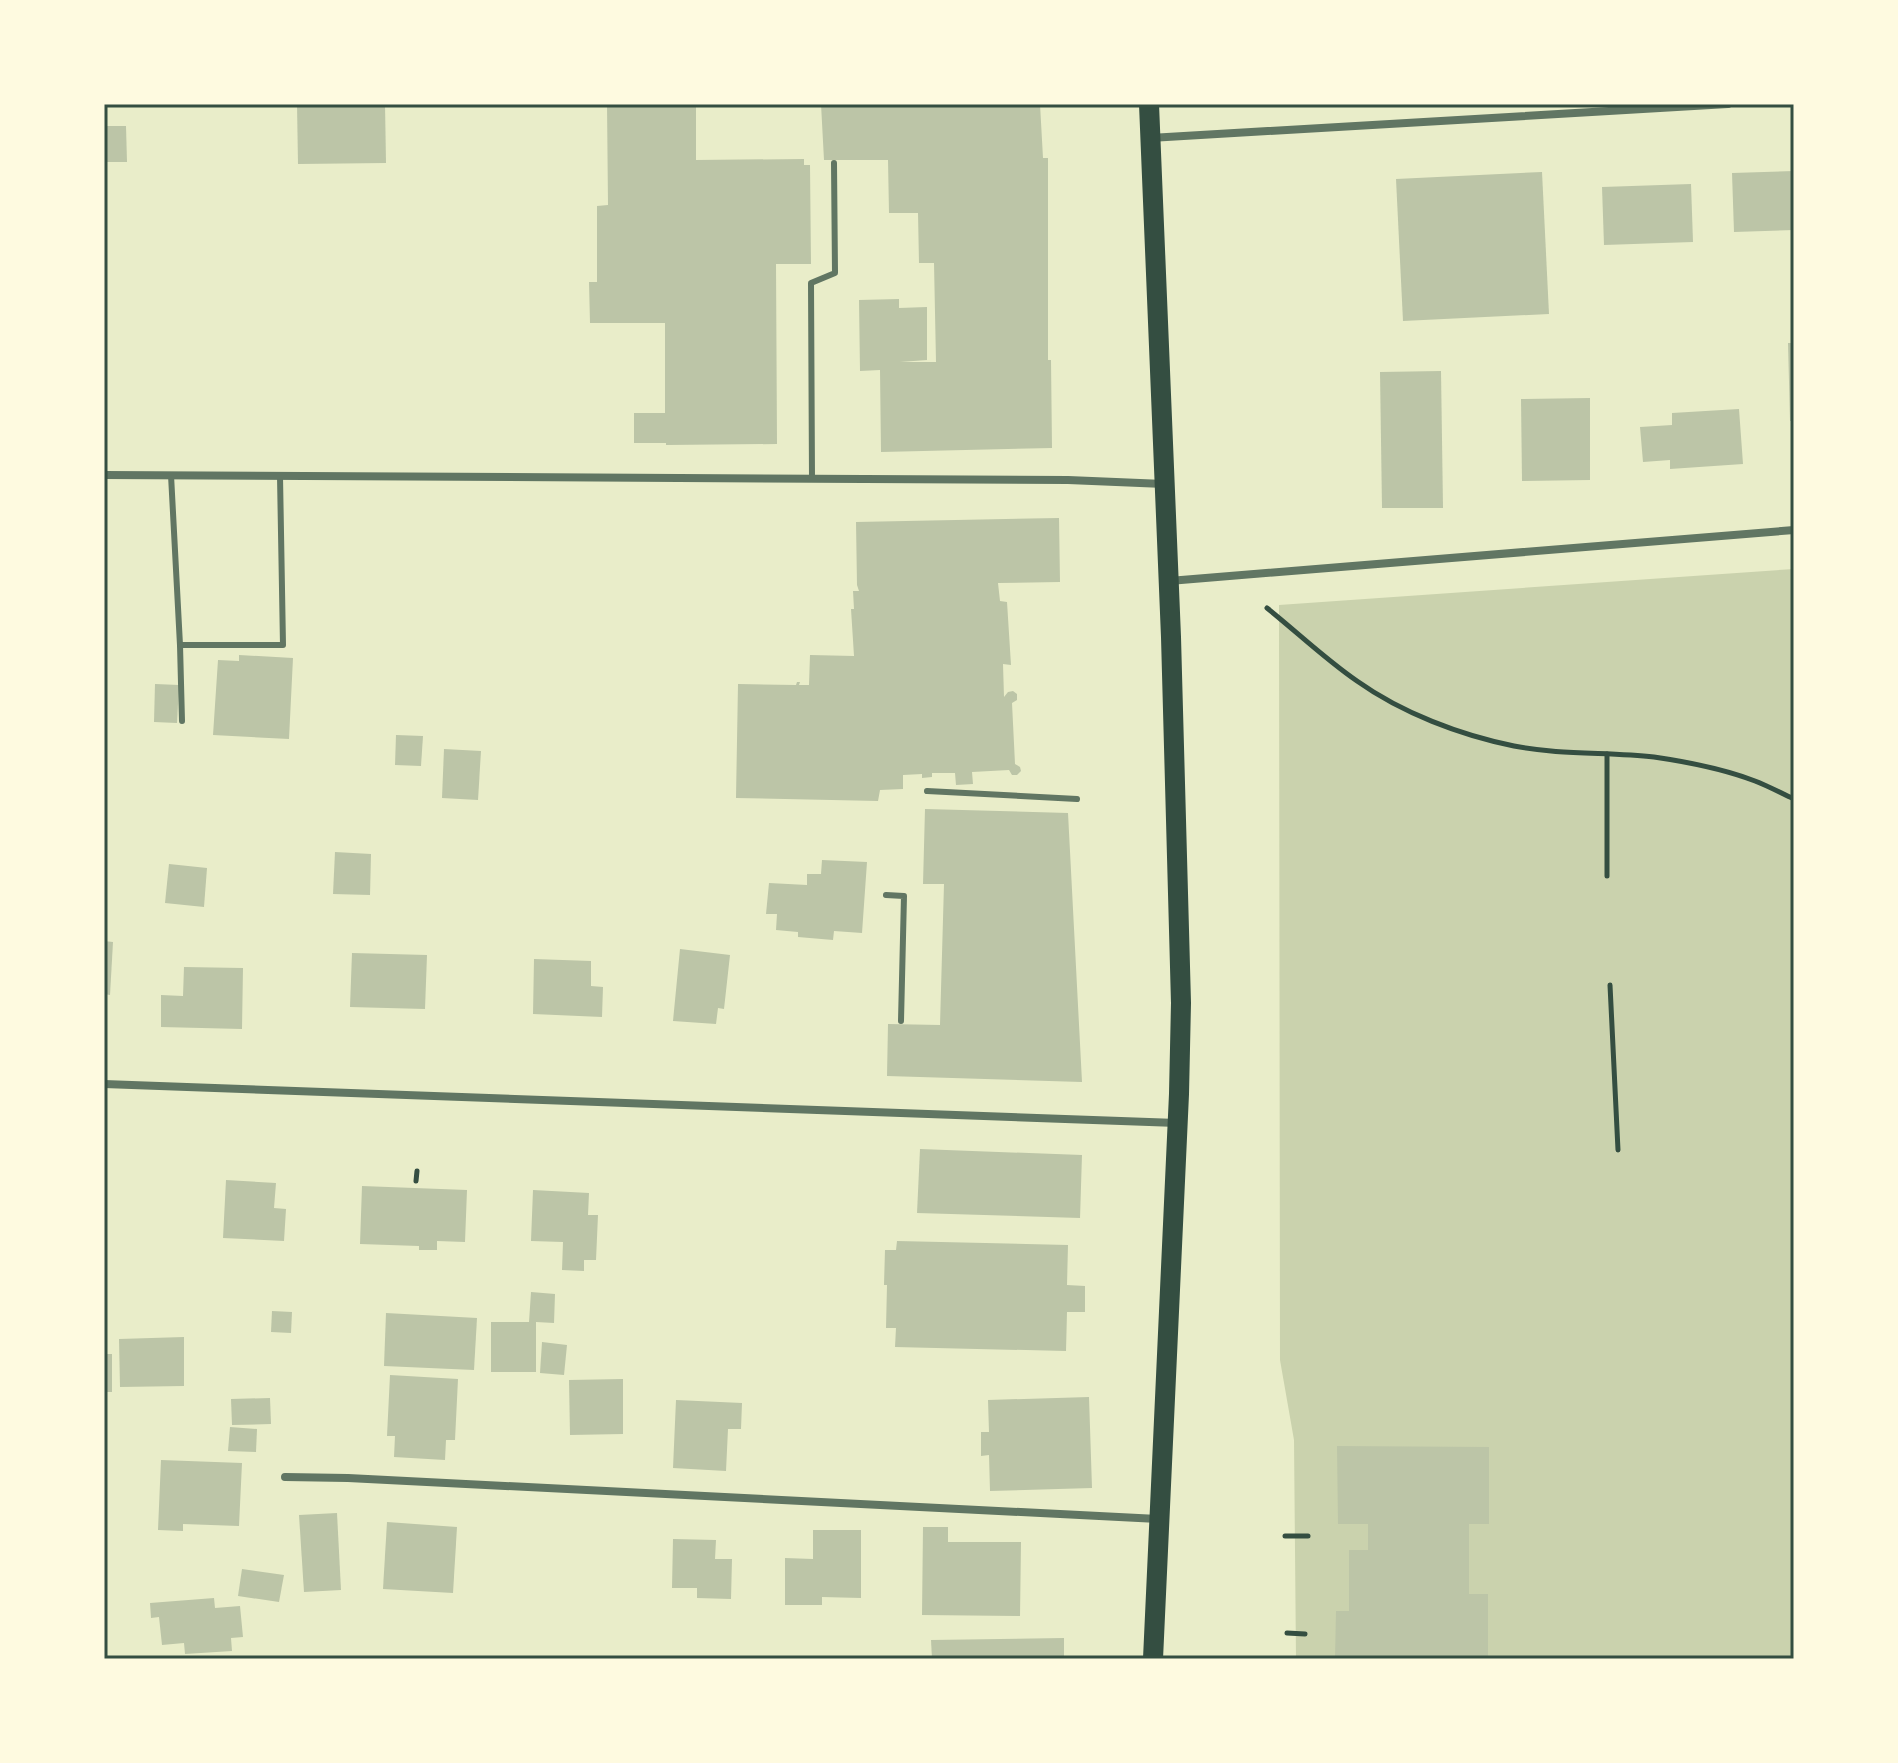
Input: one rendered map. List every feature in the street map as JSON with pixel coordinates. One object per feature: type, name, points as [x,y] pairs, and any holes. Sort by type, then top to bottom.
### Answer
[{"type":"main road","points":[[1149,104],[1169,581],[1180,991],[1153,1659]]},
{"type":"street","points":[[1150,138],[1728,104]]},
{"type":"street","points":[[104,475],[1068,480],[1165,484]]},
{"type":"street","points":[[1169,581],[1794,530]]},
{"type":"street","points":[[104,1084],[1177,1123]]},
{"type":"street","points":[[285,1477],[377,1479],[1159,1519]]},
{"type":"lane","points":[[812,479],[811,283],[835,273],[834,163]]},
{"type":"lane","points":[[171,475],[182,721]]},
{"type":"lane","points":[[180,645],[283,645],[280,476]]},
{"type":"lane","points":[[927,791],[1077,799]]},
{"type":"lane","points":[[886,895],[904,896],[901,1021]]},
{"type":"path","points":[[1267,608],[1357,682],[1410,711],[1454,730],[1515,746],[1559,752],[1655,757],[1704,766],[1754,781],[1794,799]]},
{"type":"path","points":[[1607,754],[1607,876]]},
{"type":"path","points":[[1610,985],[1618,1150]]},
{"type":"path","points":[[416,1181],[417,1171]]},
{"type":"path","points":[[1285,1536],[1308,1536]]},
{"type":"path","points":[[1287,1633],[1305,1634]]},
{"type":"green space","points":[[1794,569],[1794,1659],[1296,1659],[1294,1440],[1280,1360],[1279,605]]},
{"type":"building","points":[[297,104],[385,104],[386,163],[298,164]]},
{"type":"building","points":[[607,104],[696,104],[696,160],[804,159],[804,165],[810,165],[811,264],[776,264],[777,444],[634,443],[634,413],[665,413],[665,323],[590,323],[589,282],[597,282],[597,206],[608,205]]},
{"type":"building","points":[[821,104],[1040,104],[1043,158],[1048,158],[1048,360],[1051,360],[1052,448],[881,452],[880,370],[860,371],[859,300],[899,299],[899,308],[927,307],[927,360],[900,362],[936,362],[934,263],[919,263],[918,213],[889,213],[888,160],[824,160]]},
{"type":"building","points":[[104,126],[126,126],[127,162],[104,162]]},
{"type":"building","points":[[1794,171],[1794,230],[1734,232],[1732,173]]},
{"type":"building","points":[[1542,172],[1549,314],[1403,321],[1396,179]]},
{"type":"building","points":[[1691,184],[1693,242],[1604,245],[1602,187]]},
{"type":"building","points":[[1788,343],[1794,343],[1794,421],[1790,421]]},
{"type":"building","points":[[1441,371],[1443,508],[1382,508],[1380,372]]},
{"type":"building","points":[[1590,398],[1590,480],[1522,481],[1521,399]]},
{"type":"building","points":[[1739,409],[1743,464],[1670,469],[1670,460],[1643,462],[1640,427],[1672,425],[1672,413]]},
{"type":"building","points":[[1059,518],[1060,582],[998,583],[1000,601],[1007,602],[1011,665],[1003,664],[1004,697],[1008,692],[1017,694],[1017,700],[1012,703],[1015,764],[1021,771],[1017,775],[1012,775],[1009,770],[972,772],[973,784],[956,785],[955,773],[932,773],[932,777],[922,778],[922,774],[903,775],[903,789],[880,790],[878,801],[736,798],[738,684],[796,685],[800,682],[799,685],[809,685],[810,655],[854,656],[851,609],[854,609],[853,591],[859,591],[856,522]]},
{"type":"building","points":[[239,655],[293,658],[289,739],[213,735],[218,660],[239,661]]},
{"type":"building","points":[[155,684],[179,685],[177,723],[154,722]]},
{"type":"building","points":[[396,735],[423,736],[421,766],[395,765]]},
{"type":"building","points":[[444,749],[481,751],[478,800],[442,798]]},
{"type":"building","points":[[925,809],[1068,813],[1082,1082],[887,1076],[888,1024],[940,1025],[944,884],[923,884]]},
{"type":"building","points":[[335,852],[371,854],[370,895],[333,894]]},
{"type":"building","points":[[822,860],[867,862],[862,933],[834,931],[833,940],[798,937],[798,932],[776,930],[777,914],[766,914],[769,883],[807,885],[807,874],[821,874]]},
{"type":"building","points":[[169,864],[207,868],[204,907],[165,903]]},
{"type":"building","points":[[104,941],[113,942],[110,995],[104,994]]},
{"type":"building","points":[[680,949],[730,955],[724,1009],[718,1008],[716,1024],[673,1021]]},
{"type":"building","points":[[352,953],[427,955],[425,1009],[350,1007]]},
{"type":"building","points":[[534,959],[591,961],[591,986],[603,987],[602,1017],[533,1014]]},
{"type":"building","points":[[184,967],[243,968],[242,1029],[161,1027],[161,995],[183,996]]},
{"type":"building","points":[[920,1149],[1082,1155],[1080,1218],[917,1213]]},
{"type":"building","points":[[226,1180],[276,1183],[274,1208],[286,1209],[284,1241],[223,1238]]},
{"type":"building","points":[[362,1186],[467,1190],[465,1242],[437,1241],[437,1250],[419,1250],[419,1246],[360,1244]]},
{"type":"building","points":[[533,1190],[589,1193],[588,1215],[598,1215],[596,1260],[584,1260],[584,1271],[562,1270],[563,1242],[531,1241]]},
{"type":"building","points":[[897,1241],[1068,1245],[1067,1285],[1085,1286],[1085,1312],[1067,1312],[1066,1351],[895,1347],[896,1328],[886,1328],[887,1285],[884,1285],[885,1250],[896,1250]]},
{"type":"building","points":[[531,1292],[555,1294],[554,1323],[536,1322],[536,1372],[491,1372],[491,1322],[529,1322]]},
{"type":"building","points":[[272,1311],[292,1312],[291,1333],[271,1332]]},
{"type":"building","points":[[386,1313],[477,1318],[474,1370],[384,1366]]},
{"type":"building","points":[[184,1337],[184,1386],[120,1387],[119,1339]]},
{"type":"building","points":[[542,1342],[567,1345],[564,1375],[540,1373]]},
{"type":"building","points":[[104,1354],[112,1354],[112,1392],[104,1392]]},
{"type":"building","points":[[390,1375],[458,1379],[455,1440],[446,1440],[445,1460],[394,1457],[395,1436],[387,1436]]},
{"type":"building","points":[[623,1379],[623,1434],[570,1435],[569,1380]]},
{"type":"building","points":[[1089,1397],[1092,1488],[990,1491],[989,1455],[981,1456],[981,1432],[989,1432],[988,1400]]},
{"type":"building","points":[[270,1398],[271,1424],[232,1425],[231,1399]]},
{"type":"building","points":[[676,1400],[742,1403],[741,1429],[728,1429],[726,1471],[673,1468]]},
{"type":"building","points":[[230,1427],[257,1429],[256,1452],[228,1451]]},
{"type":"building","points":[[1337,1446],[1489,1447],[1489,1524],[1469,1524],[1469,1594],[1488,1594],[1488,1659],[1335,1659],[1336,1611],[1349,1611],[1349,1550],[1368,1550],[1368,1524],[1338,1524]]},
{"type":"building","points":[[161,1460],[242,1463],[239,1526],[183,1524],[183,1531],[158,1530]]},
{"type":"building","points":[[337,1513],[341,1590],[304,1592],[299,1515]]},
{"type":"building","points":[[387,1522],[457,1527],[453,1593],[383,1589]]},
{"type":"building","points":[[923,1527],[948,1527],[948,1542],[1021,1542],[1020,1616],[922,1615]]},
{"type":"building","points":[[813,1530],[861,1530],[861,1598],[822,1597],[822,1605],[785,1605],[785,1558],[813,1559]]},
{"type":"building","points":[[673,1539],[716,1540],[715,1559],[732,1559],[731,1599],[697,1598],[697,1588],[672,1588]]},
{"type":"building","points":[[242,1569],[284,1575],[279,1602],[238,1596]]},
{"type":"building","points":[[214,1598],[215,1608],[240,1606],[243,1637],[231,1638],[232,1651],[185,1654],[184,1643],[162,1645],[159,1617],[151,1618],[150,1603]]},
{"type":"building","points":[[1064,1638],[1064,1659],[932,1659],[931,1640]]}]
